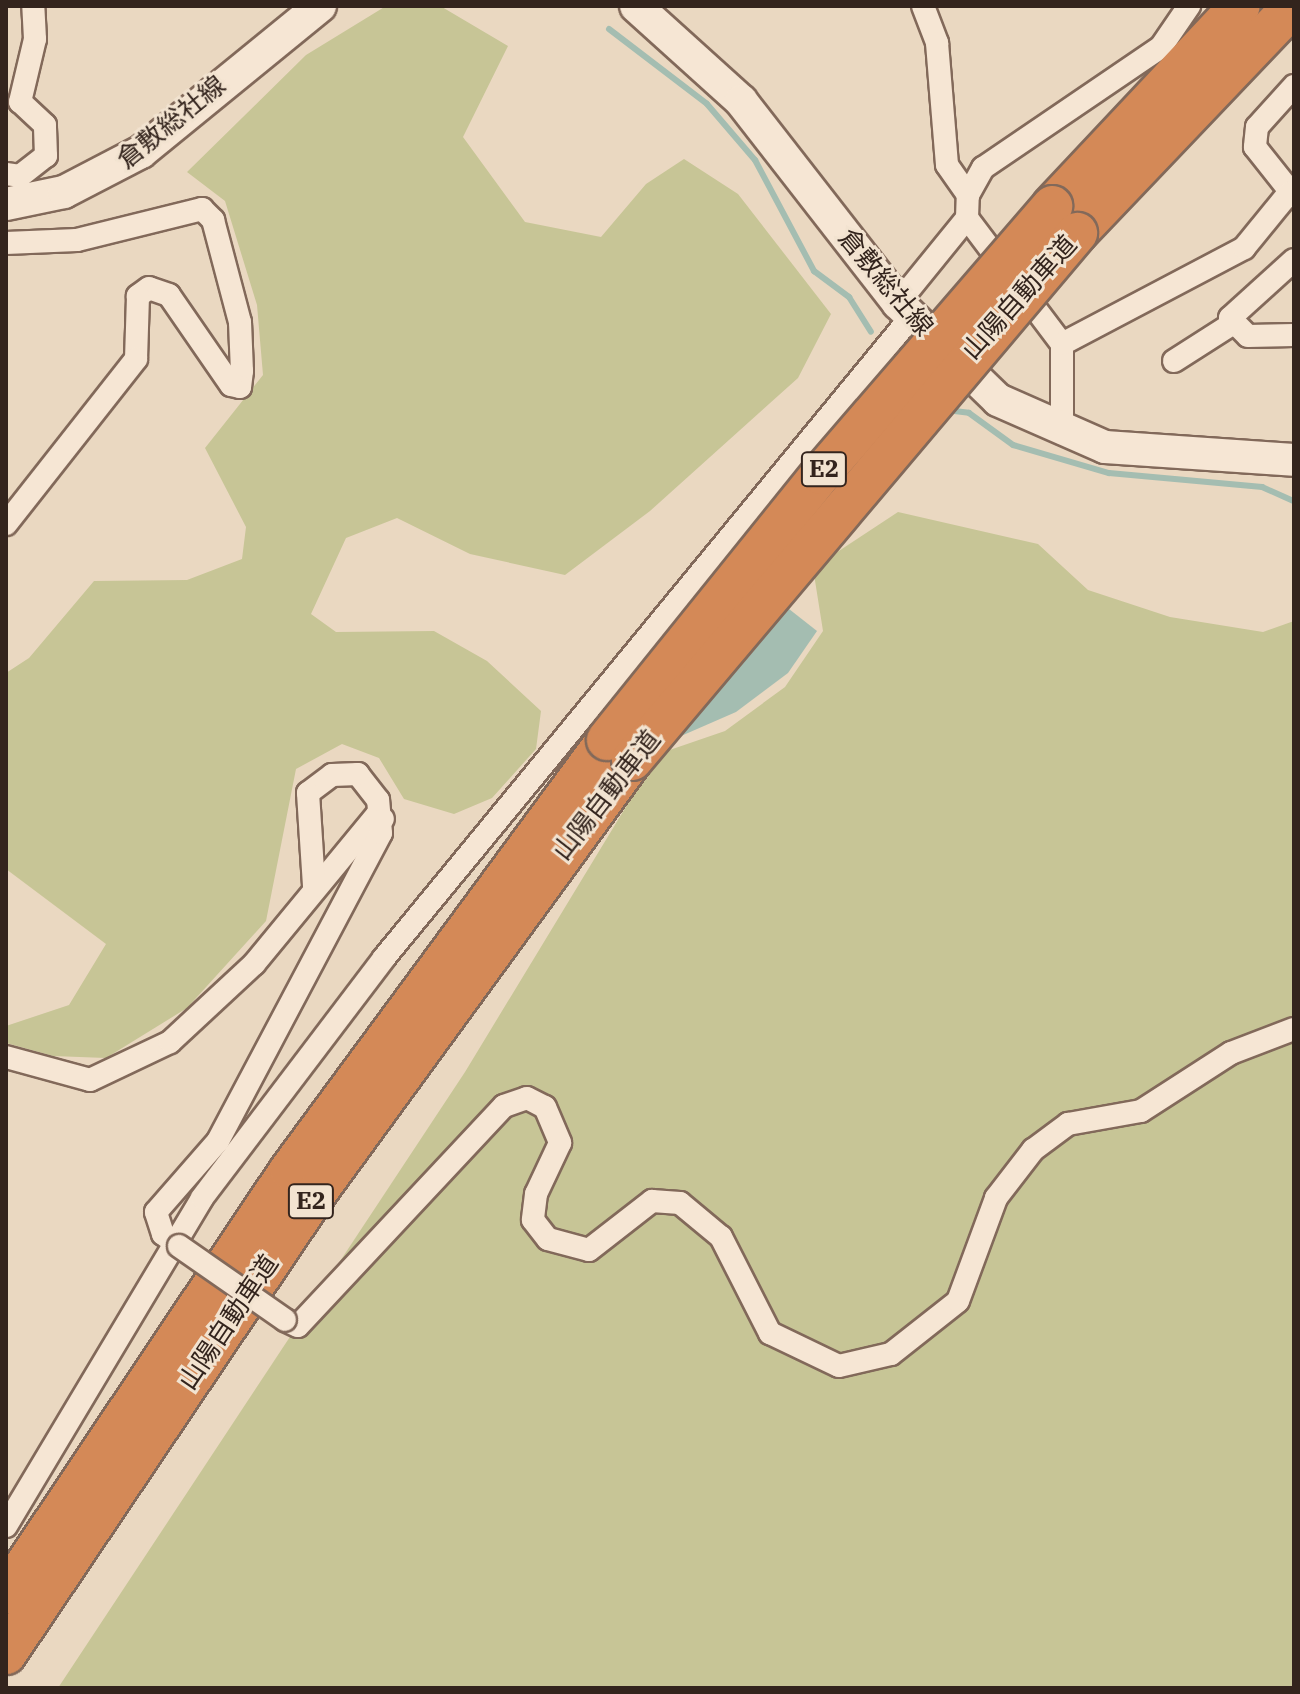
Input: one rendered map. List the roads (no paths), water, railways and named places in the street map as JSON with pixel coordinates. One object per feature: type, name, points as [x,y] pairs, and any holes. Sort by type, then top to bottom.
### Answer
[{"type":"highway","points":[[1171,105],[1230,6]]},
{"type":"highway","name":"山陽自動車道","points":[[1171,105],[1240,6]]},
{"type":"highway","name":"山陽自動車道","points":[[6,1594],[308,1144],[619,750],[841,449],[1171,105],[1293,6]]},
{"type":"highway","points":[[1171,105],[1294,23]]},
{"type":"highway","name":"山陽自動車道","points":[[6,1654],[619,750]]},
{"type":"main road","name":"倉敷総社線","points":[[6,204],[64,192],[129,159],[320,6]]},
{"type":"main road","name":"倉敷総社線","points":[[636,6],[741,101],[905,310],[998,400],[1062,433],[1105,447],[1294,460]]},
{"type":"street","points":[[6,174],[20,176],[46,156],[45,125],[20,102],[35,39],[33,6]]},
{"type":"street","points":[[923,6],[937,43],[947,165],[968,195]]},
{"type":"street","points":[[6,1526],[176,1244],[384,958],[905,310],[967,218],[968,195],[983,168],[1161,47],[1189,6]]},
{"type":"street","points":[[1062,344],[1244,248],[1291,195],[1255,147],[1257,127],[1294,86]]},
{"type":"street","points":[[6,243],[77,240],[202,209],[213,220],[240,322],[242,371],[240,387],[231,385],[169,295],[149,288],[138,296],[136,359],[6,524]]},
{"type":"street","points":[[967,218],[1062,344],[1062,433]]},
{"type":"street","points":[[1294,260],[1230,318],[1248,336],[1294,335]]},
{"type":"street","points":[[1174,361],[1235,322]]},
{"type":"street","points":[[314,886],[304,805],[319,781],[358,774],[374,791],[383,819],[232,1117],[156,1212],[176,1244],[298,1326],[493,1117],[527,1098],[545,1107],[560,1143],[536,1194],[533,1220],[548,1239],[589,1250],[652,1201],[680,1203],[721,1237],[770,1333],[839,1366],[891,1354],[958,1301],[996,1198],[1033,1150],[1068,1124],[1141,1111],[1231,1053],[1294,1029]]},
{"type":"street","points":[[6,1057],[71,1079],[122,1069],[217,1002],[377,815],[383,819]]},
{"type":"waterway","points":[[609,29],[707,104],[755,160],[814,271],[849,297],[871,332]]},
{"type":"waterway","points":[[946,410],[969,413],[1013,445],[1109,473],[1262,487],[1294,501]]}]
